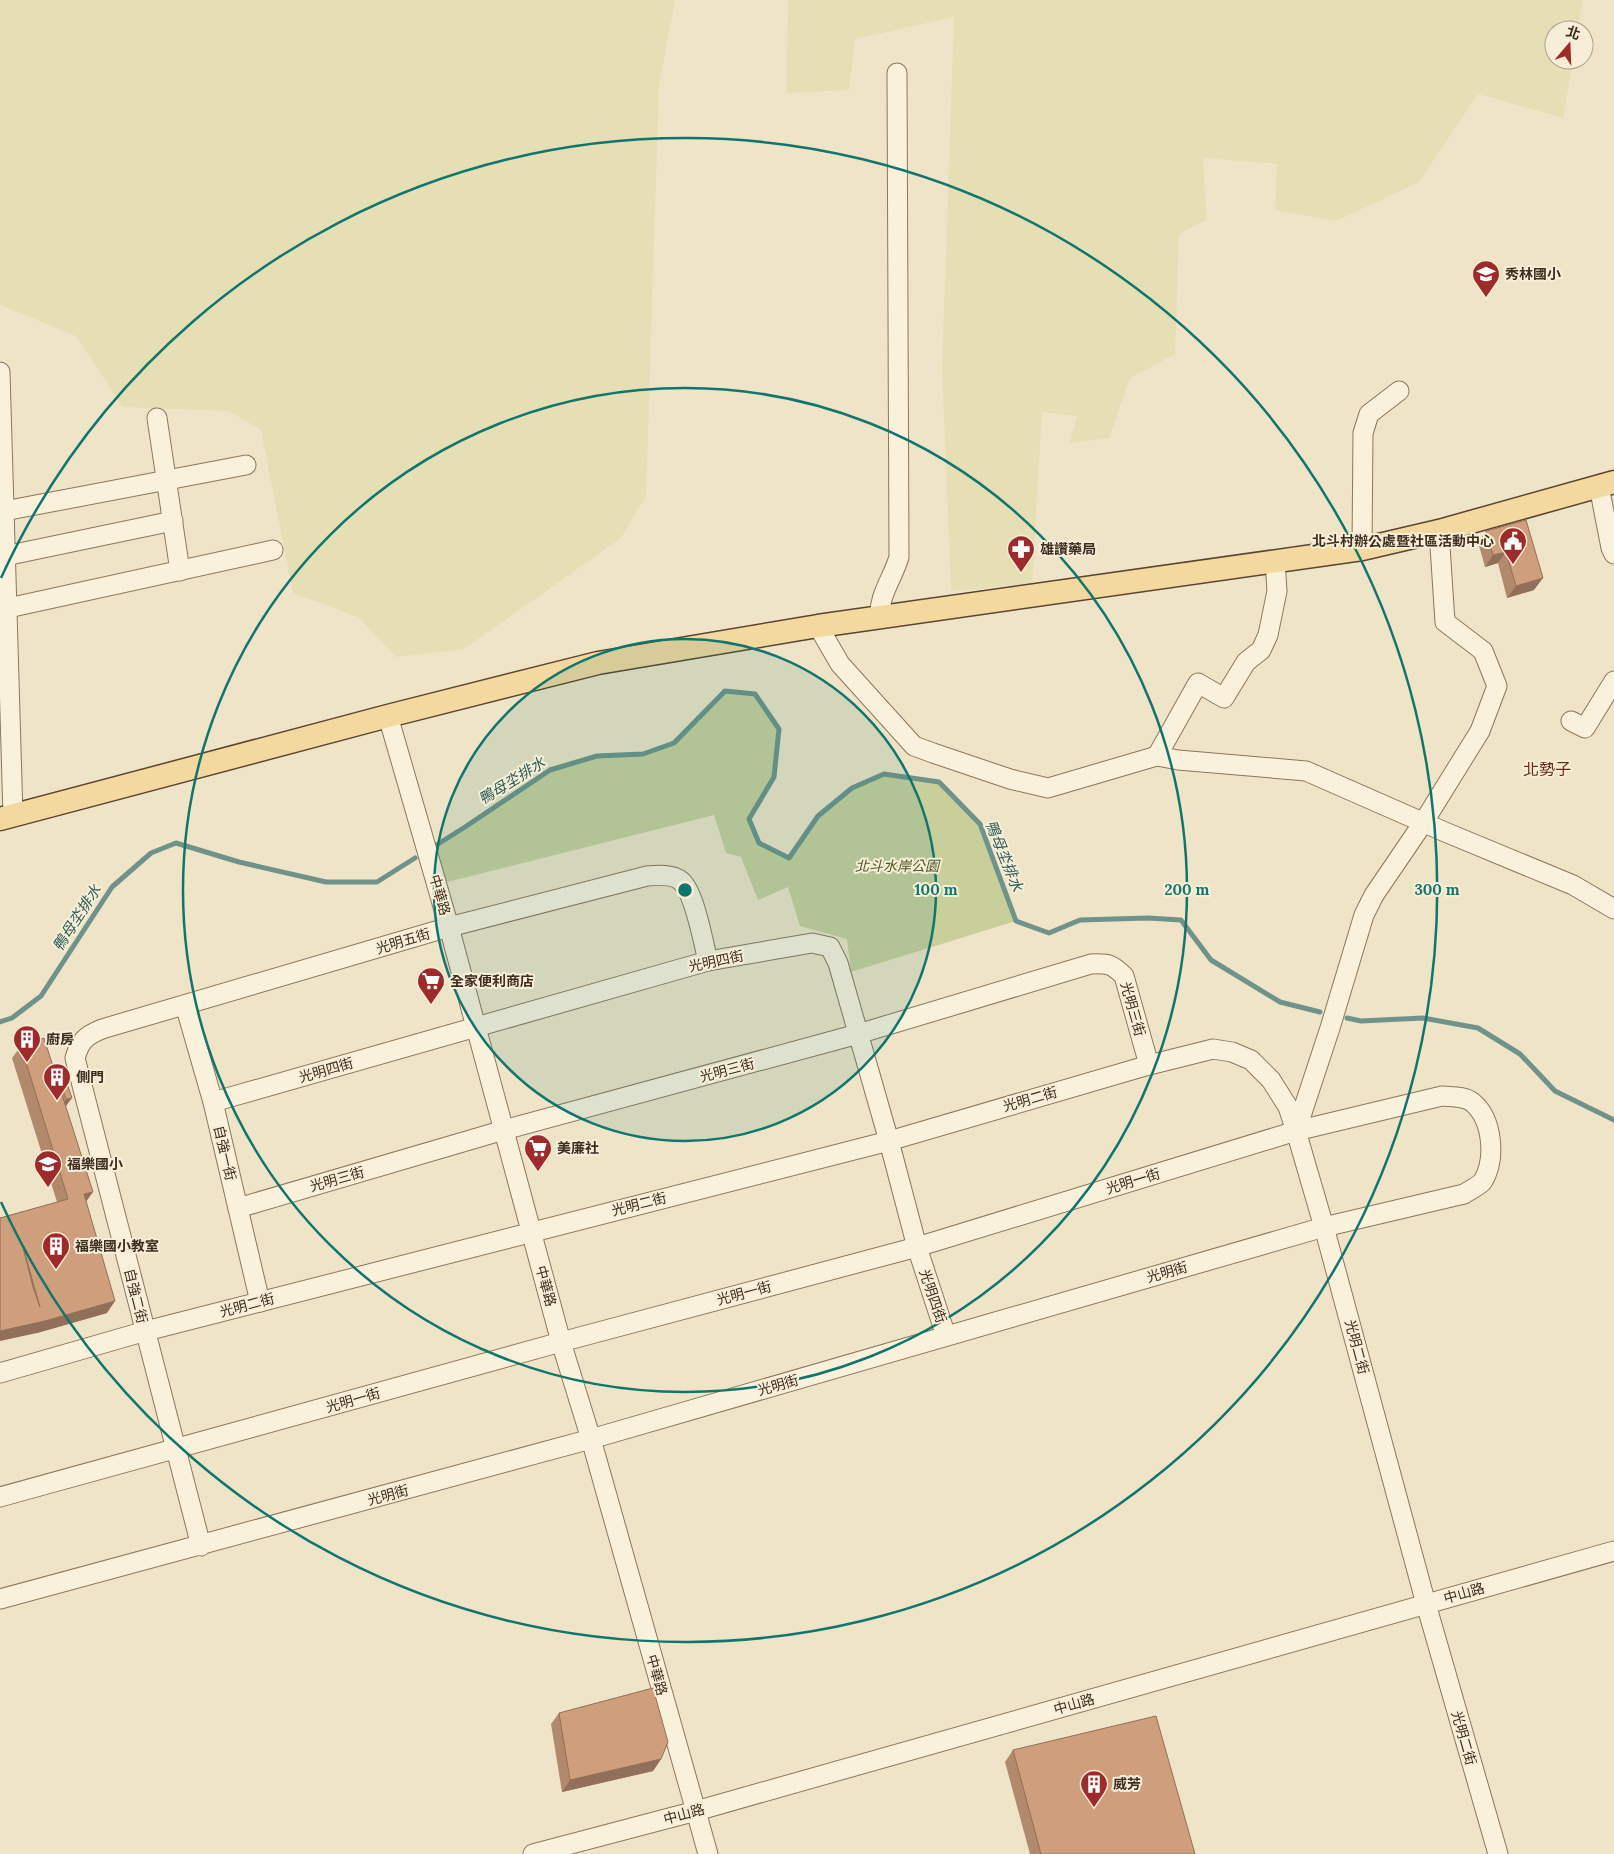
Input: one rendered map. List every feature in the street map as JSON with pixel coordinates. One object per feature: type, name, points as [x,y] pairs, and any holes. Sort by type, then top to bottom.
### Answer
[{"type":"main road","points":[[7,817],[388,716],[598,663],[818,626],[1362,549],[1439,531],[1607,484]]},
{"type":"street","points":[[880,618],[879,607],[883,593],[895,571],[899,557],[897,74]]},
{"type":"street","points":[[0,372],[8,608],[7,817]]},
{"type":"street","points":[[1362,549],[1362,433],[1369,414],[1399,391]]},
{"type":"street","points":[[157,418],[180,571]]},
{"type":"street","points":[[4,511],[246,465]]},
{"type":"street","points":[[1607,484],[1611,548],[1614,554]]},
{"type":"street","points":[[5,556],[172,521]]},
{"type":"street","points":[[1296,1131],[1330,1028],[1364,915],[1374,895],[1423,823],[1480,731],[1497,686],[1482,651],[1445,622],[1439,531]]},
{"type":"street","points":[[8,608],[273,550]]},
{"type":"street","points":[[1157,756],[1198,683],[1224,698],[1246,662],[1261,650],[1268,635],[1277,591],[1275,561]]},
{"type":"street","points":[[818,626],[840,664],[914,746],[1010,779],[1048,788],[1157,756],[1178,760],[1306,771],[1423,823],[1573,885],[1614,909]]},
{"type":"street","points":[[1571,721],[1585,728],[1614,681]]},
{"type":"street","name":"中華路","points":[[388,716],[449,927],[561,1342],[591,1439],[708,1854]]},
{"type":"street","name":"光明五街","points":[[78,1046],[88,1034],[102,1028],[449,927],[647,876],[663,875],[680,880],[690,892],[708,961]]},
{"type":"street","name":"光明四街","points":[[213,1102],[708,961],[812,943],[830,948],[838,963],[889,1140],[916,1247],[946,1336]]},
{"type":"street","name":"光明三街","points":[[238,1208],[504,1130],[858,1034],[1091,964],[1103,963],[1114,966],[1124,976],[1149,1064]]},
{"type":"street","name":"自強一街","points":[[185,1005],[213,1102],[260,1302]]},
{"type":"street","name":"自強二街","points":[[78,1046],[75,1058],[201,1546]]},
{"type":"street","name":"光明二街","points":[[0,1373],[146,1331],[889,1140],[1149,1064],[1213,1048],[1232,1052],[1251,1060],[1271,1080],[1288,1107],[1296,1131],[1324,1227],[1426,1604],[1498,1854]]},
{"type":"street","name":"光明一街","points":[[0,1497],[561,1342],[916,1247],[1296,1131],[1442,1096],[1458,1097],[1471,1101],[1482,1112]]},
{"type":"street","name":"光明街","points":[[0,1599],[591,1439],[1324,1227],[1464,1194],[1482,1183],[1489,1166],[1492,1146],[1482,1112]]},
{"type":"street","name":"中山路","points":[[533,1854],[696,1811],[1614,1551]]},
{"type":"shaded area","points":[[0,0],[675,0],[659,86],[646,496],[621,538],[464,649],[396,657],[358,617],[293,593],[261,430],[229,411],[123,407],[76,336],[0,305]]},
{"type":"shaded area","points":[[788,0],[1583,0],[1580,20],[1544,20],[1544,70],[1571,70],[1563,118],[1478,94],[1419,182],[1336,221],[1275,210],[1277,164],[1203,158],[1207,219],[1179,234],[1175,354],[1130,378],[1109,438],[1070,443],[1077,416],[1042,412],[1032,584],[951,591],[942,369],[954,17],[855,39],[849,90],[786,93]]},
{"type":"green space","name":"北斗水岸公園","points":[[725,691],[755,694],[778,730],[774,777],[749,819],[759,843],[789,857],[818,816],[859,785],[884,774],[939,782],[980,824],[1016,921],[851,972],[847,939],[800,926],[788,887],[758,900],[741,857],[726,853],[714,815],[439,884],[429,850],[550,770],[595,756],[644,753],[674,743]]},
{"type":"building","points":[[1526,520],[1543,578],[1516,586],[1506,552],[1493,555],[1486,531]]},
{"type":"building","points":[[44,1038],[93,1192],[84,1194],[115,1301],[45,1321],[0,1331],[0,1218],[68,1199],[21,1046]],"holes":[[[23,1247],[40,1307],[33,1287]]]},
{"type":"building","points":[[65,1078],[72,1098],[66,1099],[59,1080]]},
{"type":"building","points":[[653,1688],[668,1742],[661,1759],[570,1780],[559,1713]]},
{"type":"building","name":"威芳","points":[[1156,1716],[1195,1854],[1041,1854],[1013,1750]]},
{"type":"waterway","name":"鴨母坔排水","points":[[430,849],[550,770],[597,756],[643,754],[674,743],[725,691],[755,694],[779,729],[774,777],[749,819],[759,843],[789,858],[818,816],[852,788],[884,774],[939,782],[980,824],[1016,921],[1049,933],[1080,920],[1148,918],[1181,920],[1211,960],[1280,1002],[1320,1012]]},
{"type":"waterway","name":"鴨母坔排水","points":[[0,1022],[12,1018],[41,996],[112,887],[151,853],[176,843],[239,862],[326,882],[377,882],[415,858]]},
{"type":"waterway","name":"鴨母坔排水","points":[[1347,1018],[1361,1021],[1423,1018],[1478,1028],[1520,1054],[1555,1091],[1614,1120]]},
{"type":"place","name":"秀林國小","points":[[1486,298]]},
{"type":"place","name":"北斗村辦公處暨社區活動中心","points":[[1513,565]]},
{"type":"place","name":"雄讚藥局","points":[[1021,573]]},
{"type":"place","name":"全家便利商店","points":[[431,1005]]},
{"type":"place","name":"廚房","points":[[27,1063]]},
{"type":"place","name":"側門","points":[[57,1101]]},
{"type":"place","name":"美廉社","points":[[538,1172]]},
{"type":"place","name":"福樂國小","points":[[48,1188]]},
{"type":"place","name":"福樂國小教室","points":[[56,1270]]},
{"type":"place","name":"威芳","points":[[1094,1808]]},
{"type":"district","name":"北勢子","points":[[1547,769]]}]
